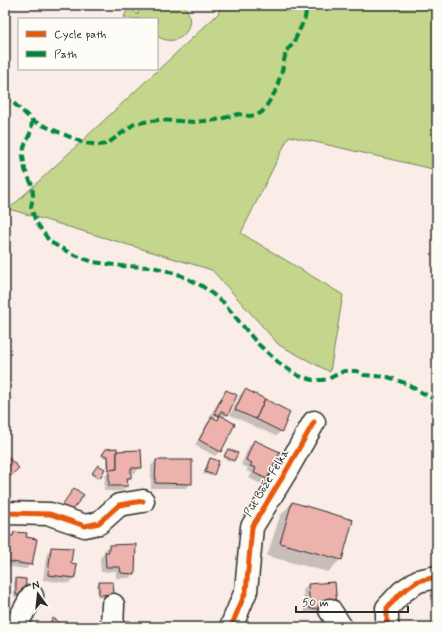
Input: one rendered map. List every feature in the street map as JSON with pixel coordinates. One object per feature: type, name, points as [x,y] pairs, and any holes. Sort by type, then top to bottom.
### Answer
[{"type":"street","name":"Put Bože Felka","points":[[231,627],[246,591],[252,527],[285,474],[314,422]]},
{"type":"street","points":[[5,513],[50,514],[84,526],[100,523],[119,505],[143,501]]},
{"type":"street","points":[[387,627],[387,608],[402,592],[418,581],[437,577]]},
{"type":"street","points":[[15,627],[32,596]]},
{"type":"street","points":[[112,627],[114,606]]},
{"type":"green space","points":[[138,5],[184,5],[190,20],[185,34],[173,40],[165,40],[158,36],[158,18],[124,17],[129,6],[138,15]]},
{"type":"green space","points":[[221,5],[437,5],[437,170],[289,136],[241,233],[343,295],[330,372],[279,345],[212,270],[9,209],[218,14]]},
{"type":"building","points":[[245,389],[265,399],[256,419],[235,410]]},
{"type":"building","points":[[226,390],[237,395],[228,415],[221,411],[219,416],[214,413]]},
{"type":"building","points":[[265,399],[290,412],[282,432],[256,419]]},
{"type":"building","points":[[220,415],[235,424],[221,452],[199,440],[212,417],[218,420]]},
{"type":"building","points":[[254,440],[280,452],[267,479],[254,473],[256,468],[250,466],[252,463],[246,460]]},
{"type":"building","points":[[117,448],[117,469],[109,470],[108,456],[102,455],[106,449]]},
{"type":"building","points":[[228,449],[238,453],[234,461],[224,456]]},
{"type":"building","points":[[141,450],[142,468],[131,468],[131,478],[127,478],[128,486],[109,486],[109,470],[117,469],[117,451]]},
{"type":"building","points":[[5,454],[19,468],[5,481]]},
{"type":"building","points":[[210,458],[219,461],[214,475],[205,472]]},
{"type":"building","points":[[156,460],[192,460],[192,484],[155,483]]},
{"type":"building","points":[[98,465],[105,469],[100,478],[92,473]]},
{"type":"building","points":[[74,488],[84,495],[71,511],[62,505]]},
{"type":"building","points":[[292,502],[353,520],[342,560],[280,543]]},
{"type":"building","points":[[14,532],[27,533],[26,537],[37,539],[32,565],[5,561],[5,535],[13,536]]},
{"type":"building","points":[[136,544],[135,574],[121,573],[120,567],[106,567],[105,552],[109,552],[109,545]]},
{"type":"building","points":[[51,547],[73,548],[71,563],[77,564],[75,578],[48,575]]},
{"type":"building","points":[[16,578],[26,579],[25,596],[16,595]]},
{"type":"building","points":[[99,582],[113,582],[114,594],[99,595]]},
{"type":"building","points":[[335,582],[337,606],[310,609],[308,584]]},
{"type":"building","points":[[5,600],[10,602],[7,613],[13,615],[5,627]]},
{"type":"building","points":[[53,618],[65,626],[65,627],[47,627]]},
{"type":"building","points":[[117,621],[130,621],[130,627],[117,627]]},
{"type":"building","points":[[158,623],[170,623],[170,627],[158,627]]},
{"type":"marked path","points":[[5,95],[33,121],[84,143],[99,145],[107,144],[134,124],[144,122],[160,120],[195,122],[216,120],[239,114],[249,116],[257,115],[262,112],[275,92],[282,71],[286,51],[293,44],[305,18],[307,5]]},
{"type":"marked path","points":[[32,120],[31,131],[24,147],[23,156],[25,170],[32,185],[33,195],[31,208],[36,222],[50,242],[72,254],[93,262],[122,266],[153,267],[178,274],[202,286],[223,302],[257,343],[280,364],[299,376],[313,380],[322,380],[328,379],[344,371],[357,371],[364,375],[388,377],[405,383],[437,401]]},
{"type":"cycle path","points":[[231,627],[246,591],[252,527],[314,422]]},
{"type":"cycle path","points":[[5,513],[50,514],[85,526],[99,523],[119,505],[143,501]]},
{"type":"cycle path","points":[[387,627],[387,608],[402,592],[418,581],[437,577]]}]
